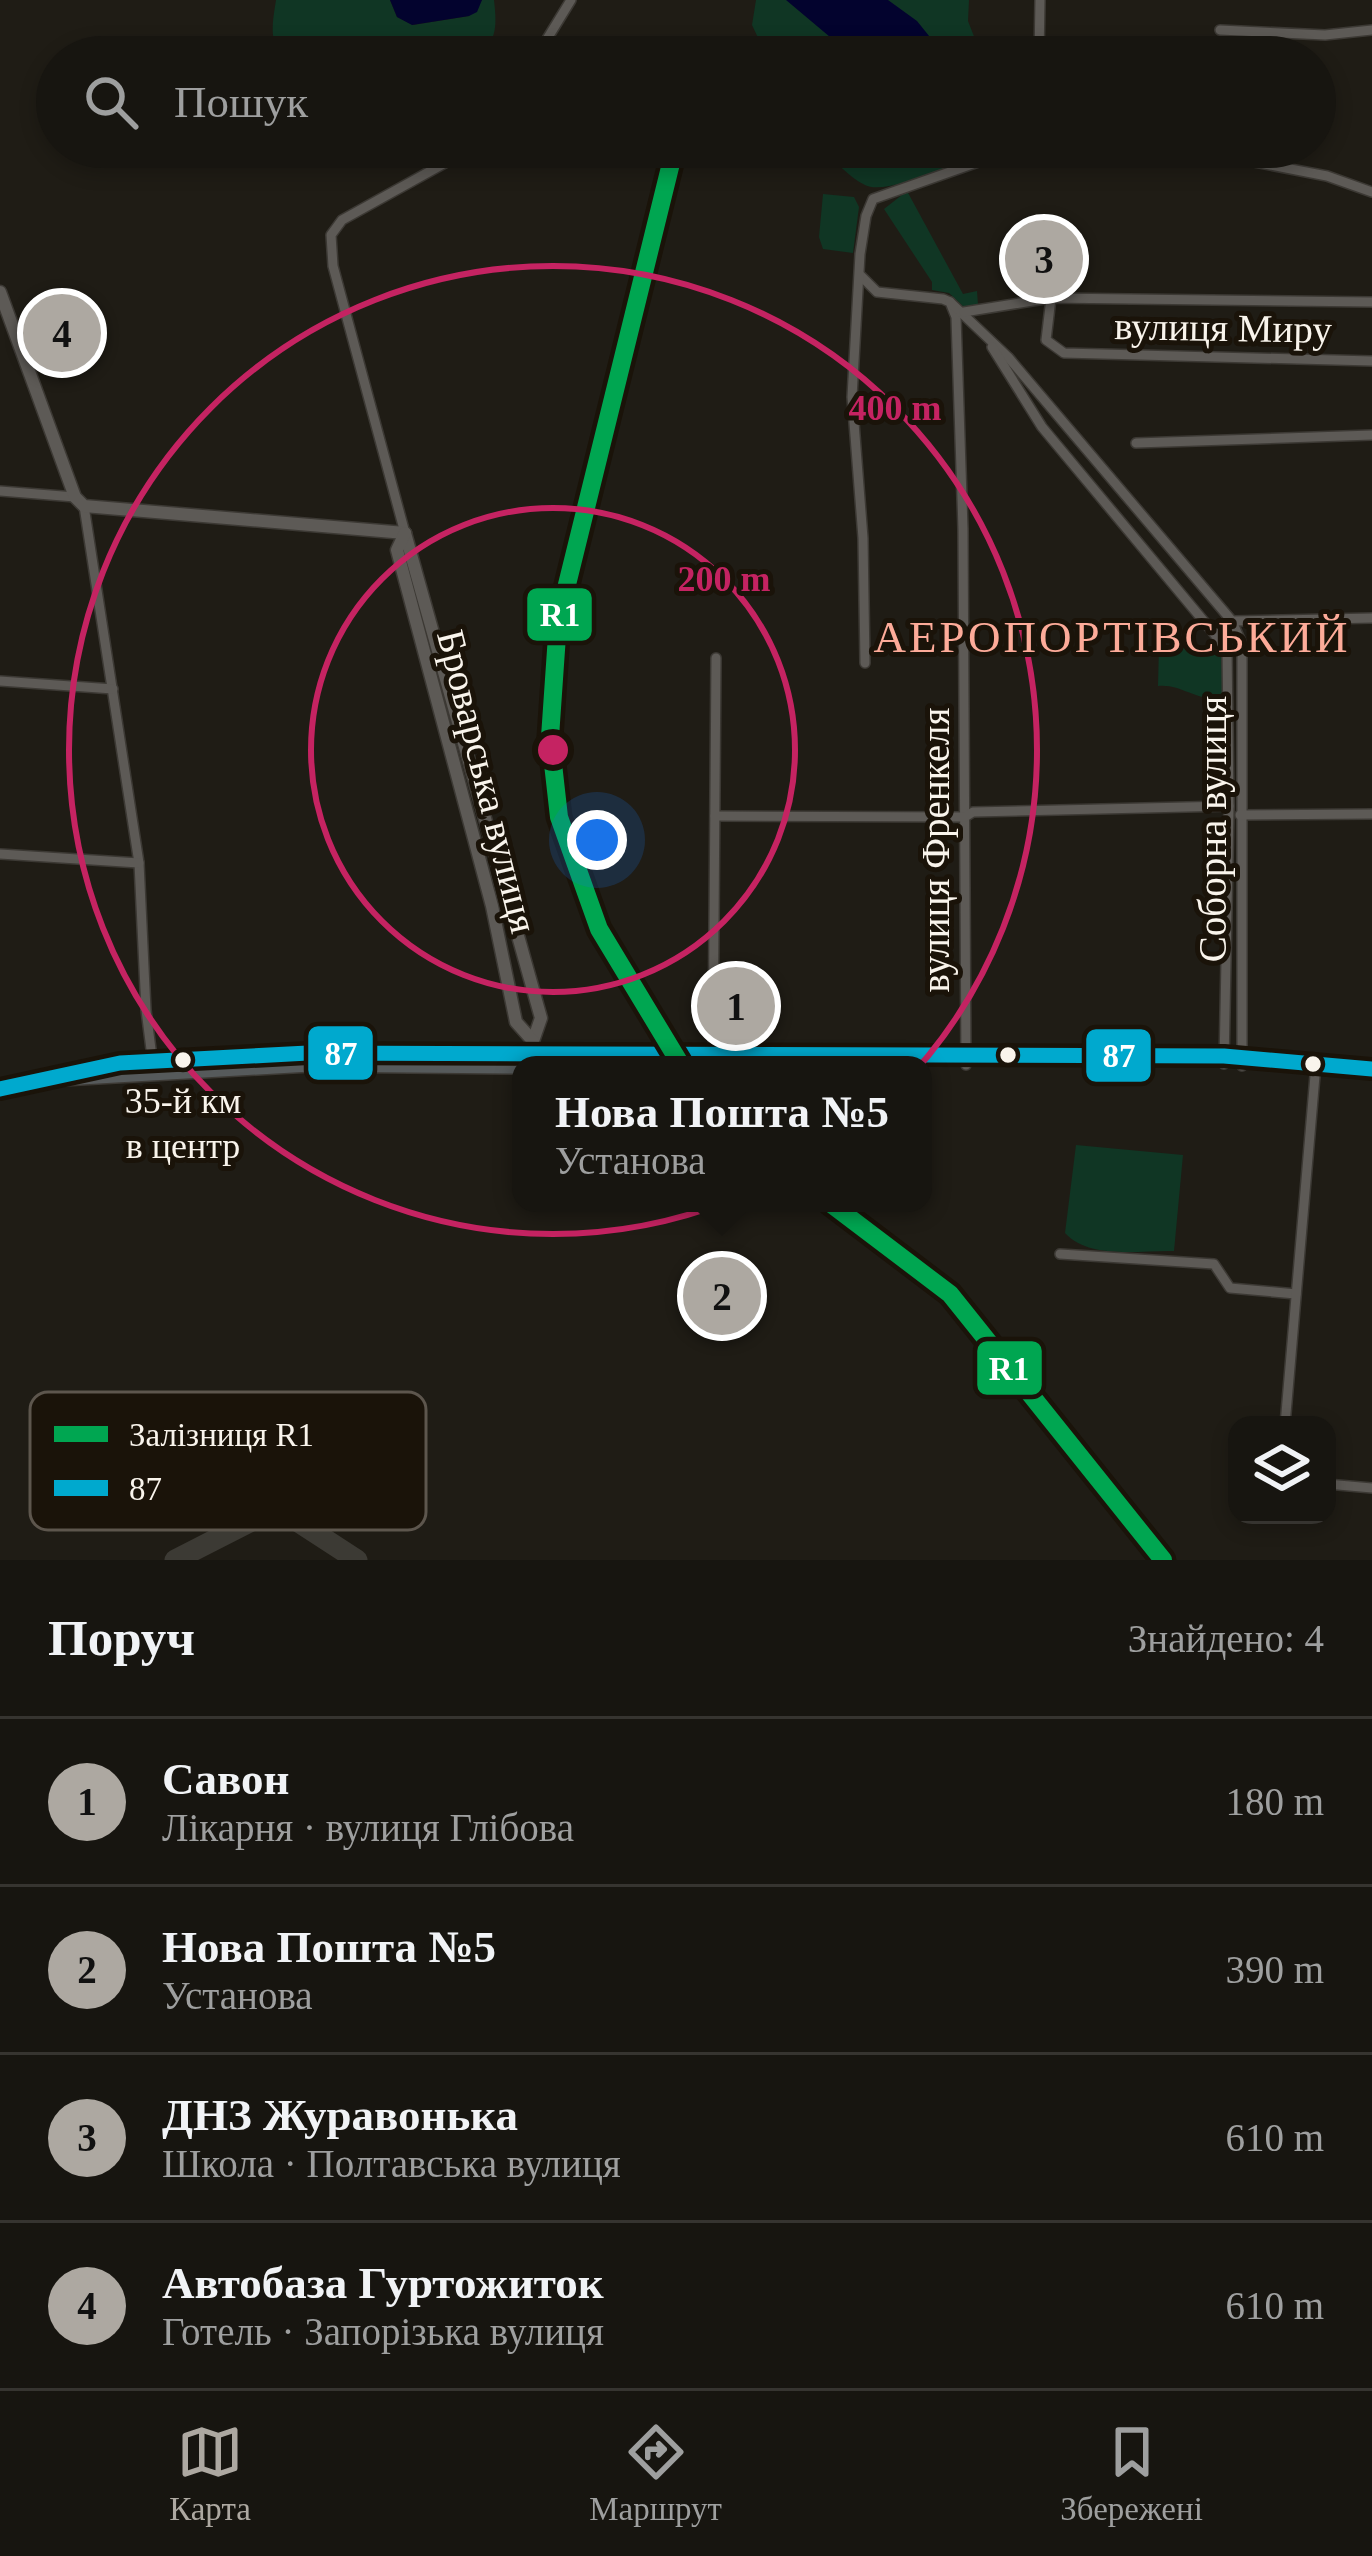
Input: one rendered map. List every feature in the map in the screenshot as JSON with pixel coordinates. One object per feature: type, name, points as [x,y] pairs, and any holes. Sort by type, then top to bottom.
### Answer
[{"type":"highway","points":[[153,1066],[308,1053],[713,1056]]},
{"type":"highway","points":[[932,1059],[1233,1061],[1372,1073]]},
{"type":"highway","points":[[932,1060],[966,1059]]},
{"type":"highway","points":[[0,1089],[87,1067],[512,1066]]},
{"type":"street","points":[[549,36],[571,0]]},
{"type":"street","points":[[1039,36],[1040,0]]},
{"type":"street","points":[[1220,29],[1310,34],[1372,30]]},
{"type":"street","name":"Броварська вулиця","points":[[436,168],[353,213],[331,235],[333,266],[541,1018],[534,1053]]},
{"type":"street","points":[[865,663],[863,538],[852,397],[864,226],[873,199],[960,168]]},
{"type":"street","points":[[1285,168],[1372,192]]},
{"type":"street","points":[[861,276],[878,292],[950,302]]},
{"type":"street","points":[[0,292],[80,501],[139,863],[153,1066]]},
{"type":"street","points":[[963,312],[1051,298],[1372,302]]},
{"type":"street","name":"вулиця Миру","points":[[1051,298],[1046,340],[1064,353],[1372,361]]},
{"type":"street","name":"Соборна вулиця","points":[[950,302],[980,327],[1123,489],[1232,621],[1242,644],[1243,815],[1233,1061]]},
{"type":"street","name":"вулиця Френкеля","points":[[950,302],[957,339],[963,530],[966,1059]]},
{"type":"street","name":"Соборна вулиця","points":[[980,327],[1042,427],[1227,649],[1233,1061]]},
{"type":"street","points":[[1136,443],[1372,435]]},
{"type":"street","points":[[0,491],[405,532]]},
{"type":"street","name":"Броварська вулиця","points":[[405,532],[397,550],[492,906],[516,1022],[534,1053]]},
{"type":"street","points":[[1215,632],[1232,621],[1372,618]]},
{"type":"street","points":[[713,1056],[716,658]]},
{"type":"street","points":[[0,681],[113,689]]},
{"type":"street","points":[[715,816],[1372,814]]},
{"type":"street","points":[[0,854],[139,863]]},
{"type":"street","points":[[1287,1416],[1316,1067]]},
{"type":"street","points":[[1060,1254],[1214,1264],[1230,1288],[1296,1294]]},
{"type":"street","points":[[1336,1485],[1372,1488]]},
{"type":"green space","points":[[276,0],[390,0],[397,17],[413,25],[469,16],[482,0],[494,0],[492,36],[273,36]]},
{"type":"green space","points":[[756,0],[969,0],[968,21],[974,36],[757,36],[752,25]]},
{"type":"green space","points":[[843,168],[944,168],[891,186],[865,185]]},
{"type":"green space","points":[[907,191],[963,294],[977,291],[978,305],[964,307],[949,293],[932,290],[932,282],[884,209]]},
{"type":"green space","points":[[823,194],[854,197],[859,207],[853,253],[823,249],[819,237]]},
{"type":"green space","points":[[1159,646],[1221,648],[1223,699],[1158,686]]},
{"type":"green space","points":[[1076,1145],[1183,1155],[1174,1251],[1102,1250],[1065,1233]]},
{"type":"shaded area","points":[[390,0],[482,0],[477,12],[469,16],[412,25],[397,17]]},
{"type":"shaded area","points":[[786,0],[888,0],[929,36],[829,36]]},
{"type":"taxiway","points":[[175,1560],[234,1530]]},
{"type":"taxiway","points":[[311,1530],[357,1560]]},
{"type":"rail line","name":"R1","points":[[670,168],[558,621],[550,737],[559,817],[599,929],[676,1056]]},
{"type":"rail line","name":"R1","points":[[842,1212],[950,1294],[1163,1560]]},
{"type":"transit line","name":"87","points":[[0,1089],[120,1063],[308,1053],[1224,1056],[1372,1069]]},
{"type":"place","name":"ДНЗ Журавонька","points":[[1044,259]]},
{"type":"place","name":"Автобаза Гуртожиток","points":[[62,333]]},
{"type":"place","name":"Савон","points":[[736,1006]]},
{"type":"place","name":"35-й км в центр","points":[[183,1060]]},
{"type":"place","name":"Нова Пошта №5","points":[[722,1296]]},
{"type":"district","name":"АЕРОПОРТІВСЬКИЙ","points":[[1112,636]]}]
